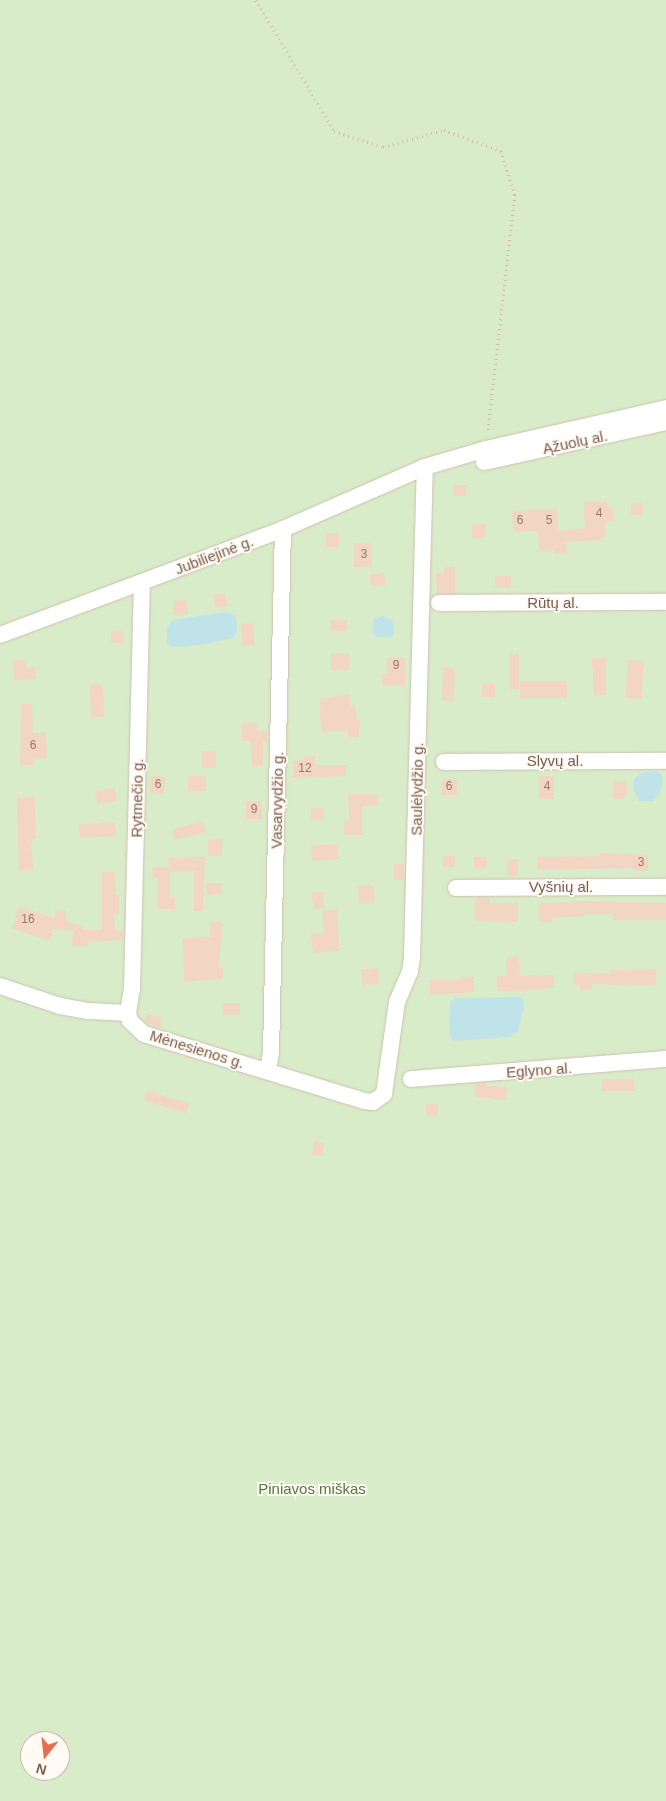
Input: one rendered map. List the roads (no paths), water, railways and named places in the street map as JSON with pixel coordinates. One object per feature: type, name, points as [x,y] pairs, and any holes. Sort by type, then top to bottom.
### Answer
[{"type":"street","points":[[485,455],[666,408]]},
{"type":"street","name":"Ąžuolų al.","points":[[485,455],[666,422]]},
{"type":"street","name":"Jubiliejinė g.","points":[[0,635],[283,529],[426,467],[485,455]]},
{"type":"street","name":"Saulėlydžio g.","points":[[373,1102],[384,1094],[387,1087],[397,1002],[410,972],[412,957],[426,467]]},
{"type":"street","name":"Vasarvydžio g.","points":[[268,1071],[271,1052],[283,529]]},
{"type":"street","name":"Rytmečio g.","points":[[128,1013],[132,990],[142,582]]},
{"type":"street","name":"Rūtų al.","points":[[440,604],[666,602]]},
{"type":"street","name":"Slyvų al.","points":[[444,762],[666,761]]},
{"type":"street","name":"Vyšnių al.","points":[[456,888],[666,887]]},
{"type":"street","points":[[0,986],[60,1006],[89,1011],[128,1013]]},
{"type":"street","name":"Mėnesienos g.","points":[[128,1013],[130,1021],[144,1034],[364,1101],[373,1102]]},
{"type":"street","name":"Eglyno al.","points":[[411,1079],[666,1060]]},
{"type":"water","points":[[225,612],[231,613],[236,617],[237,632],[233,638],[201,645],[172,647],[167,643],[167,627],[173,620]]},
{"type":"water","points":[[383,616],[393,621],[394,633],[392,637],[377,637],[373,634],[374,619]]},
{"type":"water","points":[[655,771],[660,773],[663,780],[660,792],[653,801],[639,801],[633,788],[634,779],[641,773]]},
{"type":"water","points":[[519,997],[523,1000],[524,1006],[518,1031],[514,1034],[509,1037],[453,1041],[449,1031],[450,1002],[456,998]]},
{"type":"park label","name":"Piniavos miškas","points":[[312,1489]]}]
